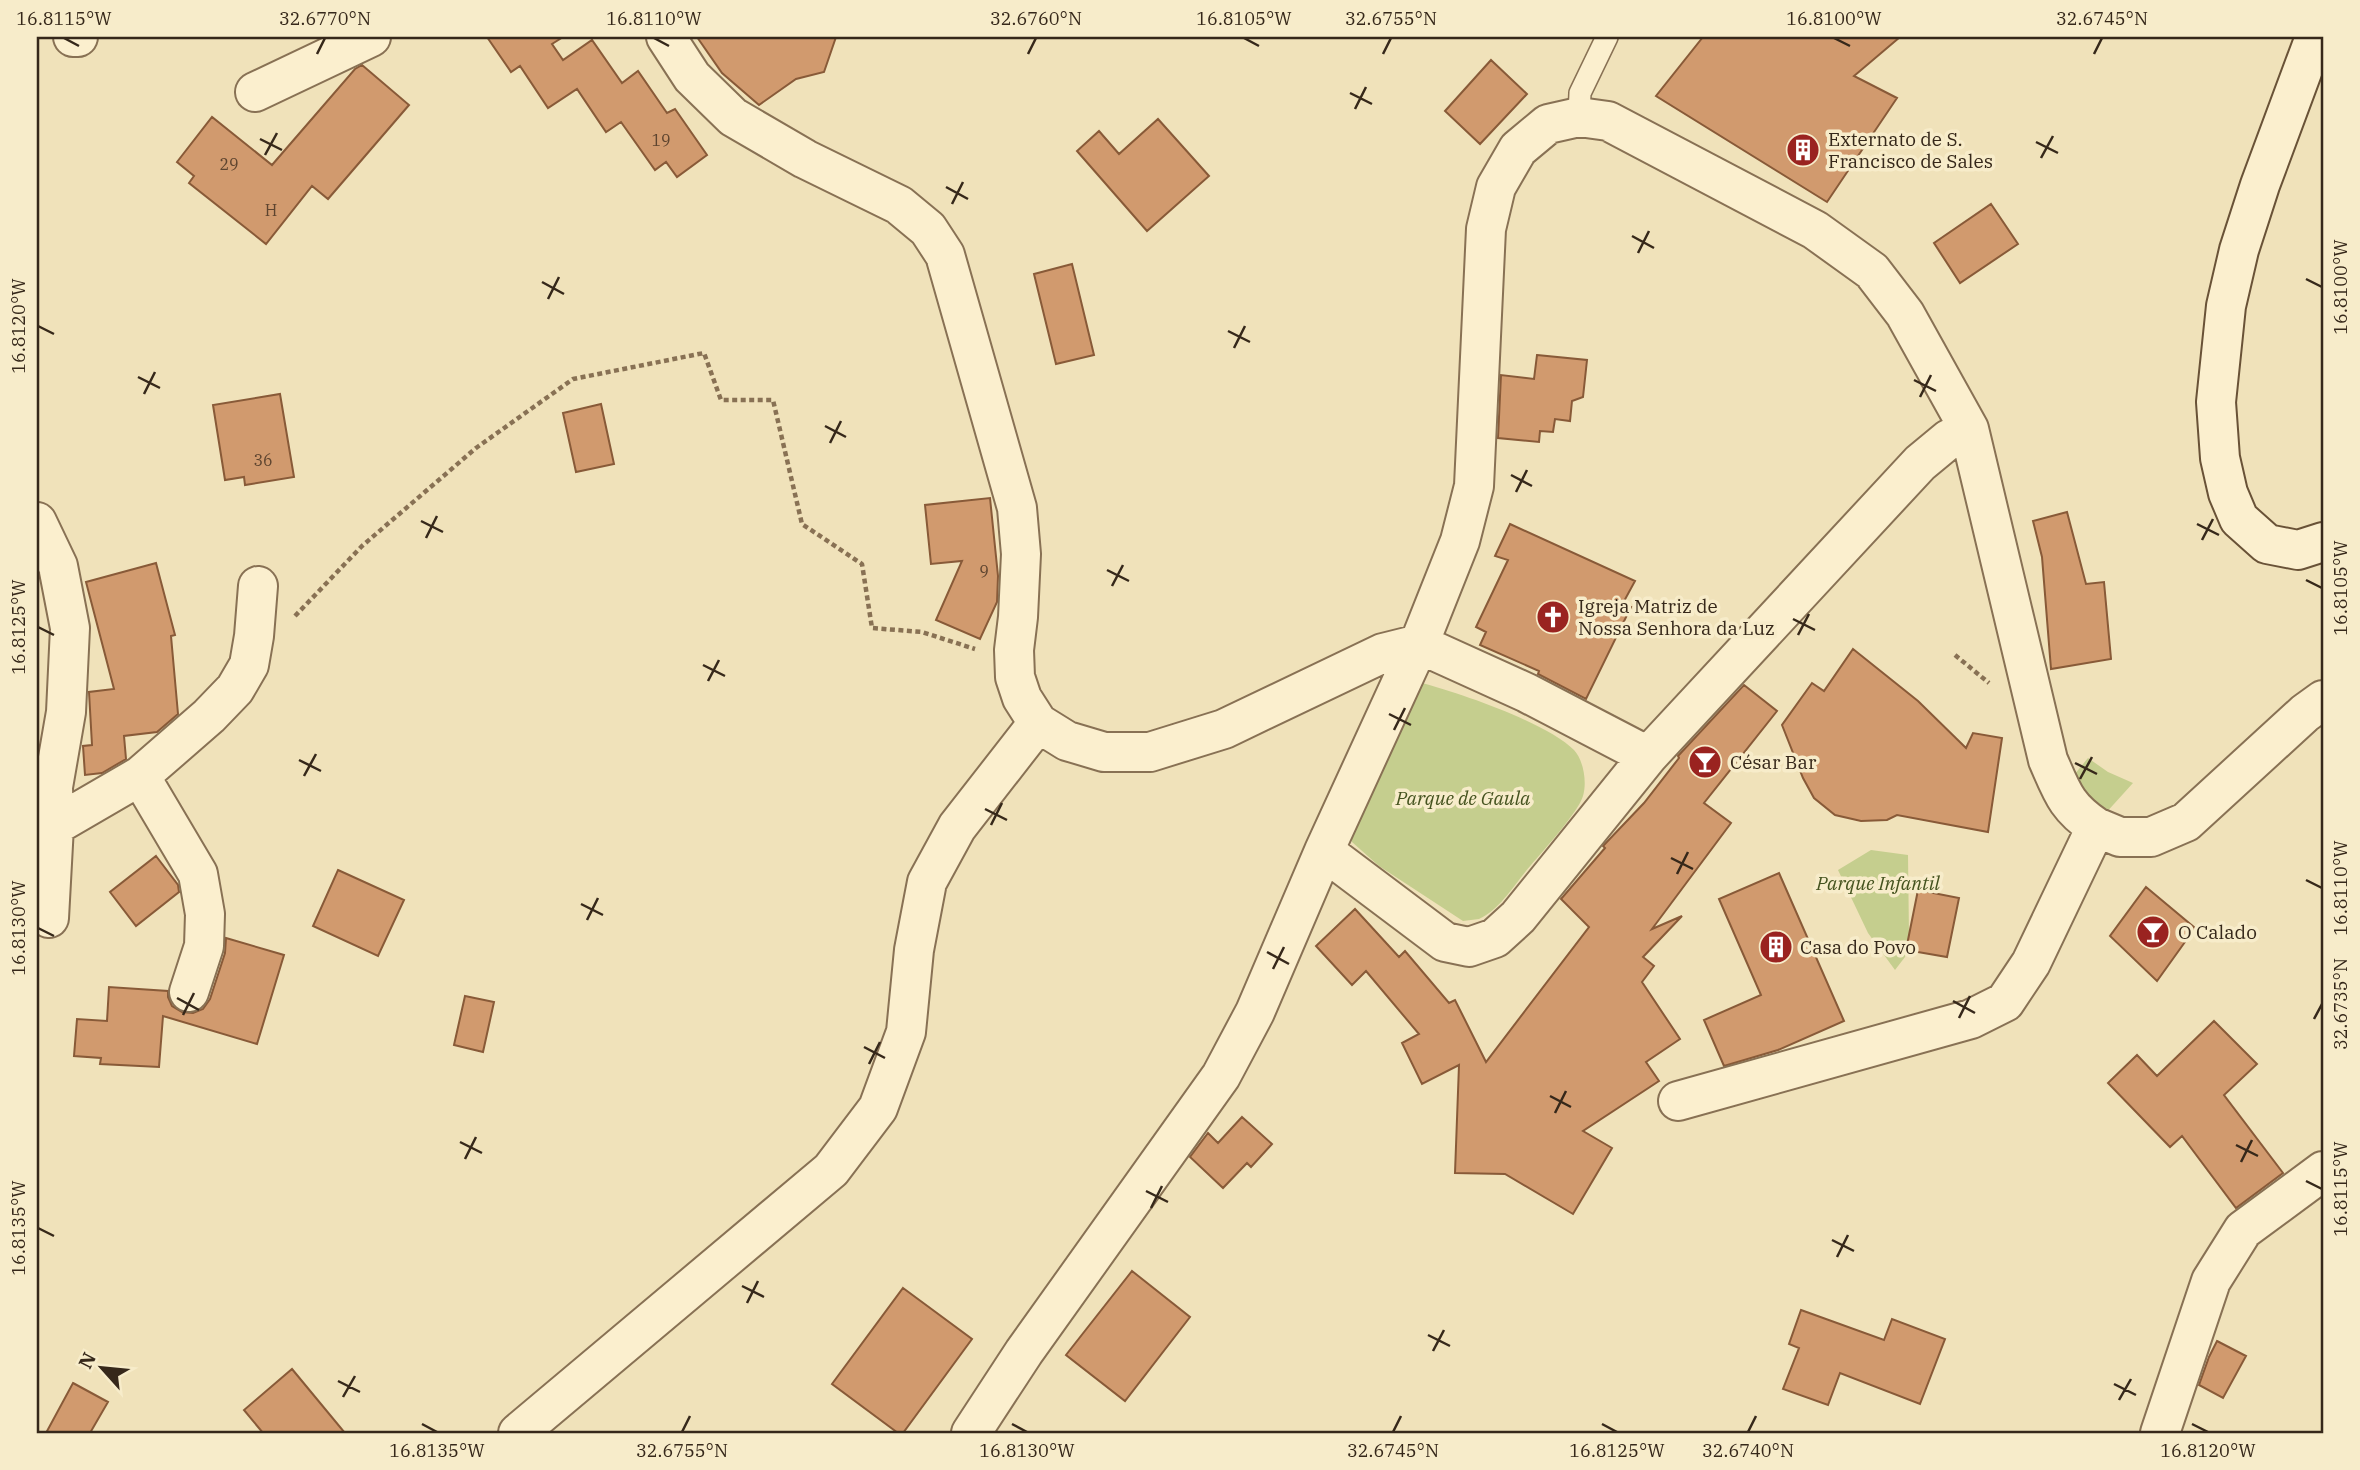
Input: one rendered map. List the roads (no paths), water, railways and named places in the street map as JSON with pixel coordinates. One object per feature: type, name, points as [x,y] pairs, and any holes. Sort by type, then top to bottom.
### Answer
[{"type":"street","points":[[73,37],[78,37]]},
{"type":"street","points":[[255,92],[371,37]]},
{"type":"street","points":[[666,37],[692,78],[733,117],[805,159],[899,205],[928,229],[945,255],[1017,509],[1021,554],[1014,650],[1015,677],[1022,698],[1038,723],[1067,741],[1104,752],[1150,751],[1224,729],[1383,653],[1419,643],[1527,693],[1648,756]]},
{"type":"street","points":[[2315,37],[2239,250],[2226,306],[2216,401],[2220,458],[2228,493],[2239,519],[2267,544],[2298,550],[2323,542]]},
{"type":"street","points":[[971,1433],[1024,1352],[1221,1076],[1255,1012],[1324,851],[1419,643],[1460,541],[1474,486],[1486,229],[1496,187],[1518,149],[1548,124],[1579,117],[1608,121],[1815,230],[1872,271],[1905,314],[1969,429],[2048,760],[2062,794],[2077,814],[2120,838],[2151,837],[2186,822],[2305,713],[2323,700]]},
{"type":"street","points":[[1324,851],[1445,942],[1469,947],[1495,938],[1518,917],[1648,756],[1920,463],[1949,439],[1969,429]]},
{"type":"street","points":[[37,522],[58,566],[70,628],[66,712],[48,804],[49,918]]},
{"type":"street","points":[[48,804],[140,776],[209,716],[235,689],[249,664],[258,586]]},
{"type":"street","points":[[518,1433],[699,1284],[831,1170],[878,1108],[906,1032],[914,950],[927,882],[957,827],[1038,723]]},
{"type":"street","points":[[140,776],[198,874],[205,914],[204,946],[189,992]]},
{"type":"street","points":[[1678,1101],[1970,1018],[2004,1002],[2031,963],[2096,827]]},
{"type":"street","points":[[2160,1433],[2211,1281],[2243,1230],[2323,1171]]},
{"type":"lane","points":[[1579,117],[1580,93],[1607,37]]},
{"type":"place","name":"Externato de S. Francisco de Sales","points":[[1803,150]]},
{"type":"place","name":"Igreja Matriz de Nossa Senhora da Luz","points":[[1553,617]]},
{"type":"place","name":"César Bar","points":[[1705,762]]},
{"type":"place","name":"O Calado","points":[[2153,932]]},
{"type":"place","name":"Casa do Povo","points":[[1776,947]]},
{"type":"park label","name":"Parque de Gaula","points":[[1463,798]]},
{"type":"park label","name":"Parque Infantil","points":[[1878,883]]}]
